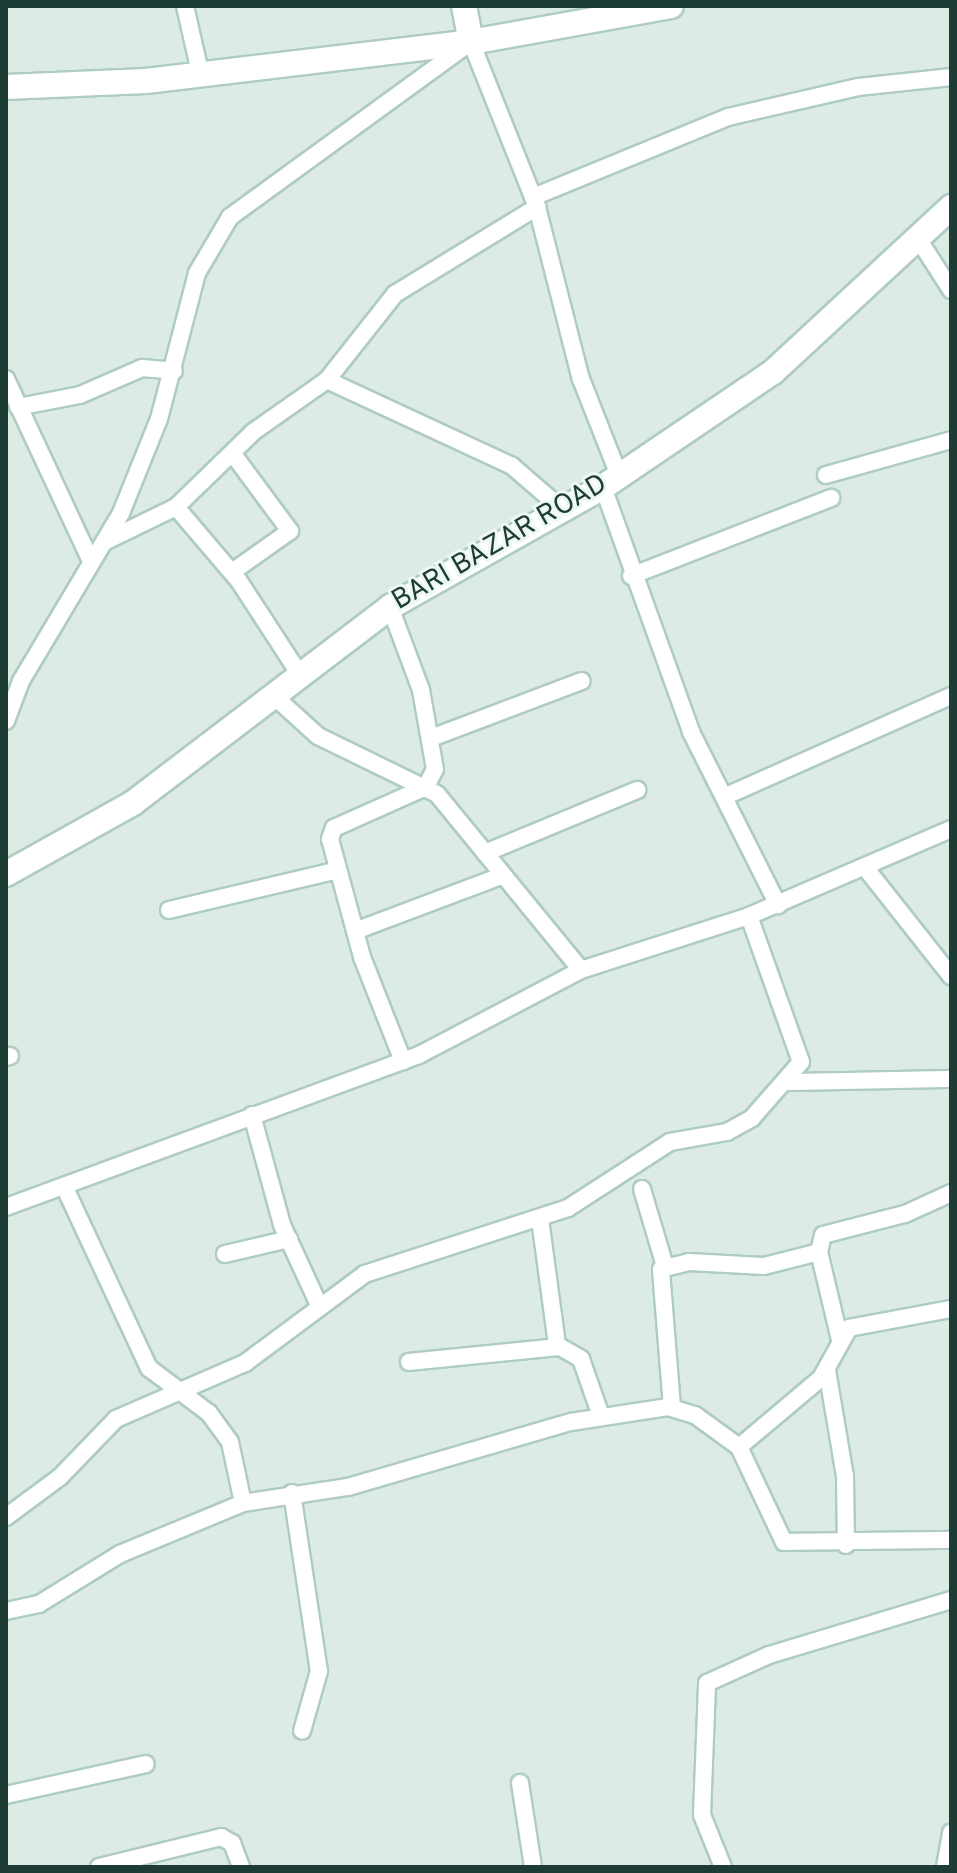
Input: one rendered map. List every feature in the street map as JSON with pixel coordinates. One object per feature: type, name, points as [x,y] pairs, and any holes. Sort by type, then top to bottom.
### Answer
[{"type":"street","points":[[185,6],[200,72]]},
{"type":"street","points":[[464,6],[471,42],[535,202],[610,480],[631,576],[691,732],[726,796],[778,905]]},
{"type":"street","points":[[6,87],[200,72],[471,42],[671,6]]},
{"type":"street","points":[[6,721],[21,681],[104,542],[174,371],[197,273],[230,217],[471,42]]},
{"type":"street","points":[[104,542],[176,507],[233,454],[327,380],[395,294],[535,202],[728,117],[858,87],[951,77]]},
{"type":"street","name":"BARI BAZAR ROAD","points":[[6,874],[35,863],[133,803],[390,607],[563,510],[773,372],[861,298],[917,237],[951,207]]},
{"type":"street","points":[[917,237],[951,290]]},
{"type":"street","points":[[18,407],[80,395],[142,368],[174,371]]},
{"type":"street","points":[[6,379],[91,561]]},
{"type":"street","points":[[327,380],[512,466],[563,510]]},
{"type":"street","points":[[826,475],[951,440]]},
{"type":"street","points":[[232,572],[290,531],[233,454]]},
{"type":"street","points":[[631,576],[831,498]]},
{"type":"street","points":[[176,507],[232,572],[300,675]]},
{"type":"street","points":[[390,607],[415,667],[435,769],[426,787],[331,830],[338,870],[355,931],[403,1061]]},
{"type":"street","points":[[431,738],[582,681]]},
{"type":"street","points":[[726,796],[951,696]]},
{"type":"street","points":[[275,697],[318,736],[426,787],[453,809],[501,876],[581,970]]},
{"type":"street","points":[[485,853],[637,790]]},
{"type":"street","points":[[6,1207],[403,1061],[581,970],[749,916],[868,871],[951,829]]},
{"type":"street","points":[[169,910],[338,870]]},
{"type":"street","points":[[868,871],[951,976]]},
{"type":"street","points":[[355,931],[501,876]]},
{"type":"street","points":[[6,1517],[60,1477],[116,1419],[183,1393],[245,1363],[319,1305],[405,1257],[540,1219],[588,1197],[670,1142],[740,1126],[800,1069],[799,1047],[749,916]]},
{"type":"street","points":[[788,1082],[951,1079]]},
{"type":"street","points":[[252,1115],[289,1239],[319,1305]]},
{"type":"street","points":[[64,1186],[133,1343],[149,1368],[183,1393],[230,1442],[243,1503]]},
{"type":"street","points":[[642,1189],[665,1266],[672,1407]]},
{"type":"street","points":[[840,1340],[819,1252],[827,1232],[905,1214],[951,1193]]},
{"type":"street","points":[[540,1219],[558,1347]]},
{"type":"street","points":[[225,1254],[289,1239]]},
{"type":"street","points":[[665,1266],[764,1266],[819,1252]]},
{"type":"street","points":[[739,1447],[827,1370],[840,1340],[856,1325],[951,1309]]},
{"type":"street","points":[[409,1362],[558,1347],[581,1359],[601,1416]]},
{"type":"street","points":[[827,1370],[845,1476],[846,1545]]},
{"type":"street","points":[[6,1611],[39,1604],[120,1554],[243,1503],[292,1493],[348,1487],[601,1416],[672,1407],[739,1447],[784,1542],[846,1545],[951,1540]]},
{"type":"street","points":[[292,1493],[319,1671],[302,1731]]},
{"type":"street","points":[[723,1867],[702,1815],[707,1683],[769,1655],[951,1600]]},
{"type":"street","points":[[6,1795],[146,1764]]},
{"type":"street","points":[[520,1783],[533,1867]]},
{"type":"street","points":[[945,1867],[951,1833]]},
{"type":"street","points":[[99,1867],[221,1837],[232,1843],[241,1867]]}]
